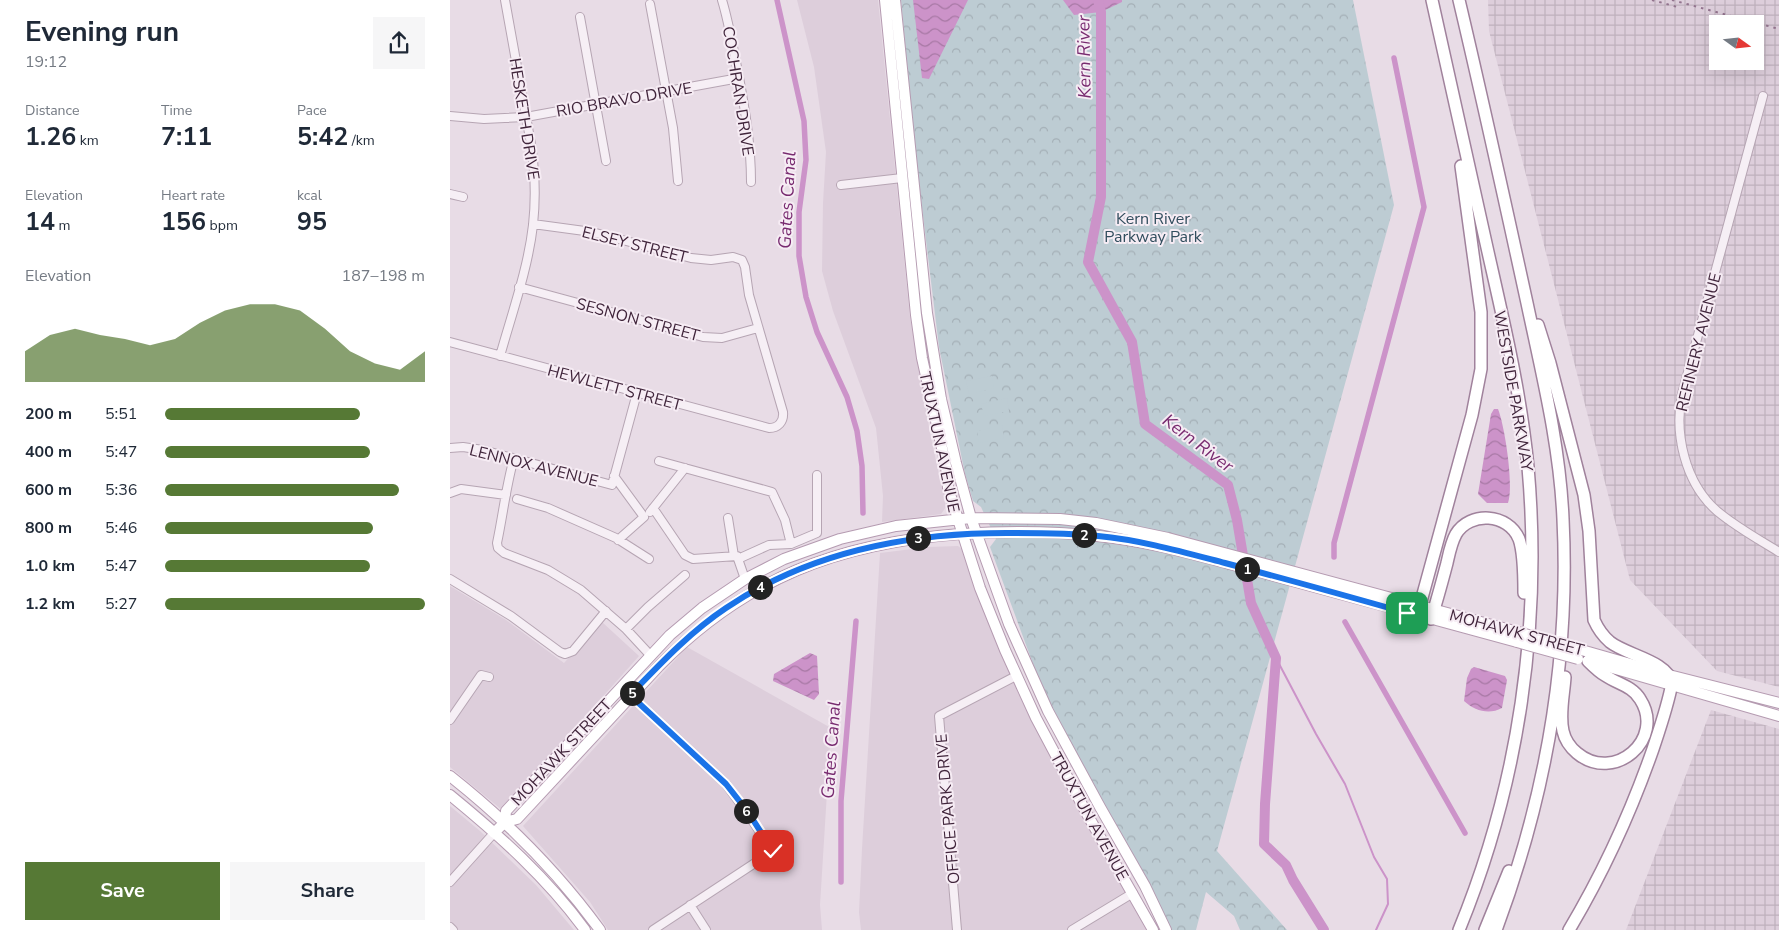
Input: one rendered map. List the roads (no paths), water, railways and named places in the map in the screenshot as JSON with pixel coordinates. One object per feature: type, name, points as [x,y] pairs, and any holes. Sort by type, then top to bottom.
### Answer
[{"type":"highway","name":"WESTSIDE PARKWAY","points":[[1432,0],[1509,349],[1525,442],[1530,500],[1532,572],[1528,648],[1519,716],[1510,764],[1494,829],[1459,930]]},
{"type":"highway","name":"WESTSIDE PARKWAY","points":[[1459,0],[1552,423],[1563,517],[1564,581],[1562,640],[1546,752]]},
{"type":"highway","points":[[1418,611],[1472,415],[1480,381],[1482,358],[1480,302],[1450,85]]},
{"type":"highway","points":[[1520,273],[1550,363],[1581,479],[1588,519],[1594,620],[1602,634],[1612,644],[1655,664],[1670,680],[1655,742],[1632,804],[1600,874],[1569,930]]},
{"type":"highway","points":[[1563,517],[1567,550],[1569,598],[1563,731],[1569,744],[1582,757],[1595,763],[1615,762],[1628,756],[1639,746],[1645,732],[1646,712],[1642,701],[1630,688],[1604,675],[1581,656]]},
{"type":"highway","points":[[1433,615],[1452,544],[1459,530],[1472,520],[1484,518],[1499,520],[1510,527],[1520,543],[1524,581],[1524,656],[1519,716]]},
{"type":"highway","points":[[1485,930],[1519,841],[1546,752]]},
{"type":"highway","points":[[1496,930],[1528,833],[1546,752]]},
{"type":"main road","name":"TRUXTUN AVENUE","points":[[885,0],[913,292],[922,358],[946,466],[948,488],[980,588],[1016,676],[1087,814],[1153,930]]},
{"type":"main road","name":"TRUXTUN AVENUE","points":[[895,0],[924,291],[933,356],[951,442],[971,518],[1010,624],[1044,703],[1145,886],[1166,930]]},
{"type":"main road","points":[[902,178],[907,182],[916,205]]},
{"type":"main road","name":"MOHAWK STREET","points":[[505,822],[506,811],[621,687],[686,621],[720,595],[745,579],[804,551],[840,539],[896,526],[957,519],[1060,519],[1096,523],[1168,538],[1288,575],[1518,637],[1581,656],[1670,680],[1779,703]]},
{"type":"main road","points":[[852,551],[853,544],[877,530]]},
{"type":"main road","name":"MOHAWK STREET","points":[[494,833],[505,822],[517,819],[630,695],[676,648],[726,608],[751,592],[790,572],[824,559],[884,543],[929,537],[977,532],[1056,533],[1098,536],[1171,549],[1288,575]]},
{"type":"main road","points":[[726,608],[744,586],[745,579]]},
{"type":"main road","name":"MOHAWK STREET","points":[[1581,656],[1670,680],[1779,716]]},
{"type":"main road","points":[[630,695],[630,686],[638,670]]},
{"type":"main road","points":[[608,720],[622,695],[621,687]]},
{"type":"main road","points":[[450,776],[505,822],[555,873],[600,930]]},
{"type":"main road","points":[[450,795],[494,833],[547,884],[585,930]]},
{"type":"main road","points":[[1125,852],[1134,882],[1132,893],[1145,900],[1166,930]]},
{"type":"street","name":"HESKETH DRIVE","points":[[500,356],[527,255],[535,202],[534,163],[505,0]]},
{"type":"street","name":"COCHRAN DRIVE","points":[[722,0],[730,29],[750,144],[751,182]]},
{"type":"street","points":[[650,4],[673,128],[678,181]]},
{"type":"street","points":[[580,17],[606,161]]},
{"type":"street","name":"RIO BRAVO DRIVE","points":[[450,116],[484,119],[526,117],[739,78]]},
{"type":"street","name":"REFINERY AVENUE","points":[[1763,96],[1678,409],[1678,425],[1686,462],[1693,479],[1703,495],[1716,510],[1730,521],[1779,552]]},
{"type":"street","points":[[842,185],[902,178]]},
{"type":"street","points":[[450,194],[463,197]]},
{"type":"street","name":"ELSEY STREET","points":[[533,224],[592,232],[691,258],[711,260],[738,258],[744,263],[749,295],[758,328]]},
{"type":"street","name":"SESNON STREET","points":[[519,287],[703,337],[722,338],[758,328]]},
{"type":"street","name":"HEWLETT STREET","points":[[450,342],[769,428],[779,425],[782,421],[783,412],[758,328]]},
{"type":"street","name":"LENNOX AVENUE","points":[[450,448],[472,448],[612,485],[637,393]]},
{"type":"street","points":[[514,458],[506,486],[497,543],[501,551],[548,570],[581,590],[626,629],[651,656]]},
{"type":"street","points":[[659,462],[772,492],[785,520],[791,544]]},
{"type":"street","points":[[618,540],[653,508],[685,468]]},
{"type":"street","points":[[653,508],[684,555],[693,558],[736,558],[769,545],[791,544],[816,533],[817,475]]},
{"type":"street","points":[[614,476],[644,516]]},
{"type":"street","points":[[454,491],[466,489],[506,495]]},
{"type":"street","points":[[517,499],[548,508],[618,540],[649,559]]},
{"type":"street","points":[[728,518],[736,558],[745,579]]},
{"type":"street","points":[[626,629],[685,575]]},
{"type":"street","points":[[450,579],[511,616],[565,654],[573,651],[606,611]]},
{"type":"street","points":[[450,720],[481,675],[489,677]]},
{"type":"street","name":"OFFICE PARK DRIVE","points":[[957,930],[939,716],[1016,676]]},
{"type":"street","points":[[630,695],[726,784],[748,812],[773,851],[653,930]]},
{"type":"street","name":"MOHAWK STREET","points":[[450,882],[494,833]]},
{"type":"street","points":[[1072,930],[1132,893]]},
{"type":"street","points":[[690,905],[706,930]]},
{"type":"water","points":[[913,0],[968,0],[929,79],[922,78]]},
{"type":"water","points":[[1063,0],[1122,0],[1122,2],[1101,12],[1074,15]]},
{"type":"water","points":[[1494,409],[1498,409],[1506,442],[1510,484],[1508,503],[1487,503],[1478,494],[1491,414]]},
{"type":"water","points":[[810,653],[817,656],[819,694],[814,700],[773,681],[774,674]]},
{"type":"water","points":[[1474,667],[1505,676],[1507,680],[1502,708],[1482,711],[1464,701],[1467,678]]},
{"type":"waterway","name":"Gates Canal","points":[[777,0],[804,121],[806,160],[799,212],[799,256],[806,297],[817,332],[847,397],[857,431],[862,466],[863,513]]},
{"type":"waterway","name":"Kern River","points":[[1098,0],[1101,12],[1101,197],[1088,262],[1132,342],[1145,424],[1228,485],[1237,520],[1251,603],[1276,658],[1265,804],[1264,844],[1286,865],[1293,880],[1324,930]]},
{"type":"waterway","points":[[1334,557],[1334,543],[1424,207],[1394,58]]},
{"type":"waterway","name":"Gates Canal","points":[[841,882],[841,801],[856,621]]},
{"type":"waterway","points":[[1345,622],[1465,833]]},
{"type":"waterway","points":[[1276,658],[1345,784],[1374,857],[1387,879],[1388,904],[1376,930]]},
{"type":"railway","points":[[1652,0],[1681,8]]},
{"type":"railway","points":[[1672,0],[1779,29]]},
{"type":"park label","name":"Kern River Parkway Park","points":[[1153,227]]}]
